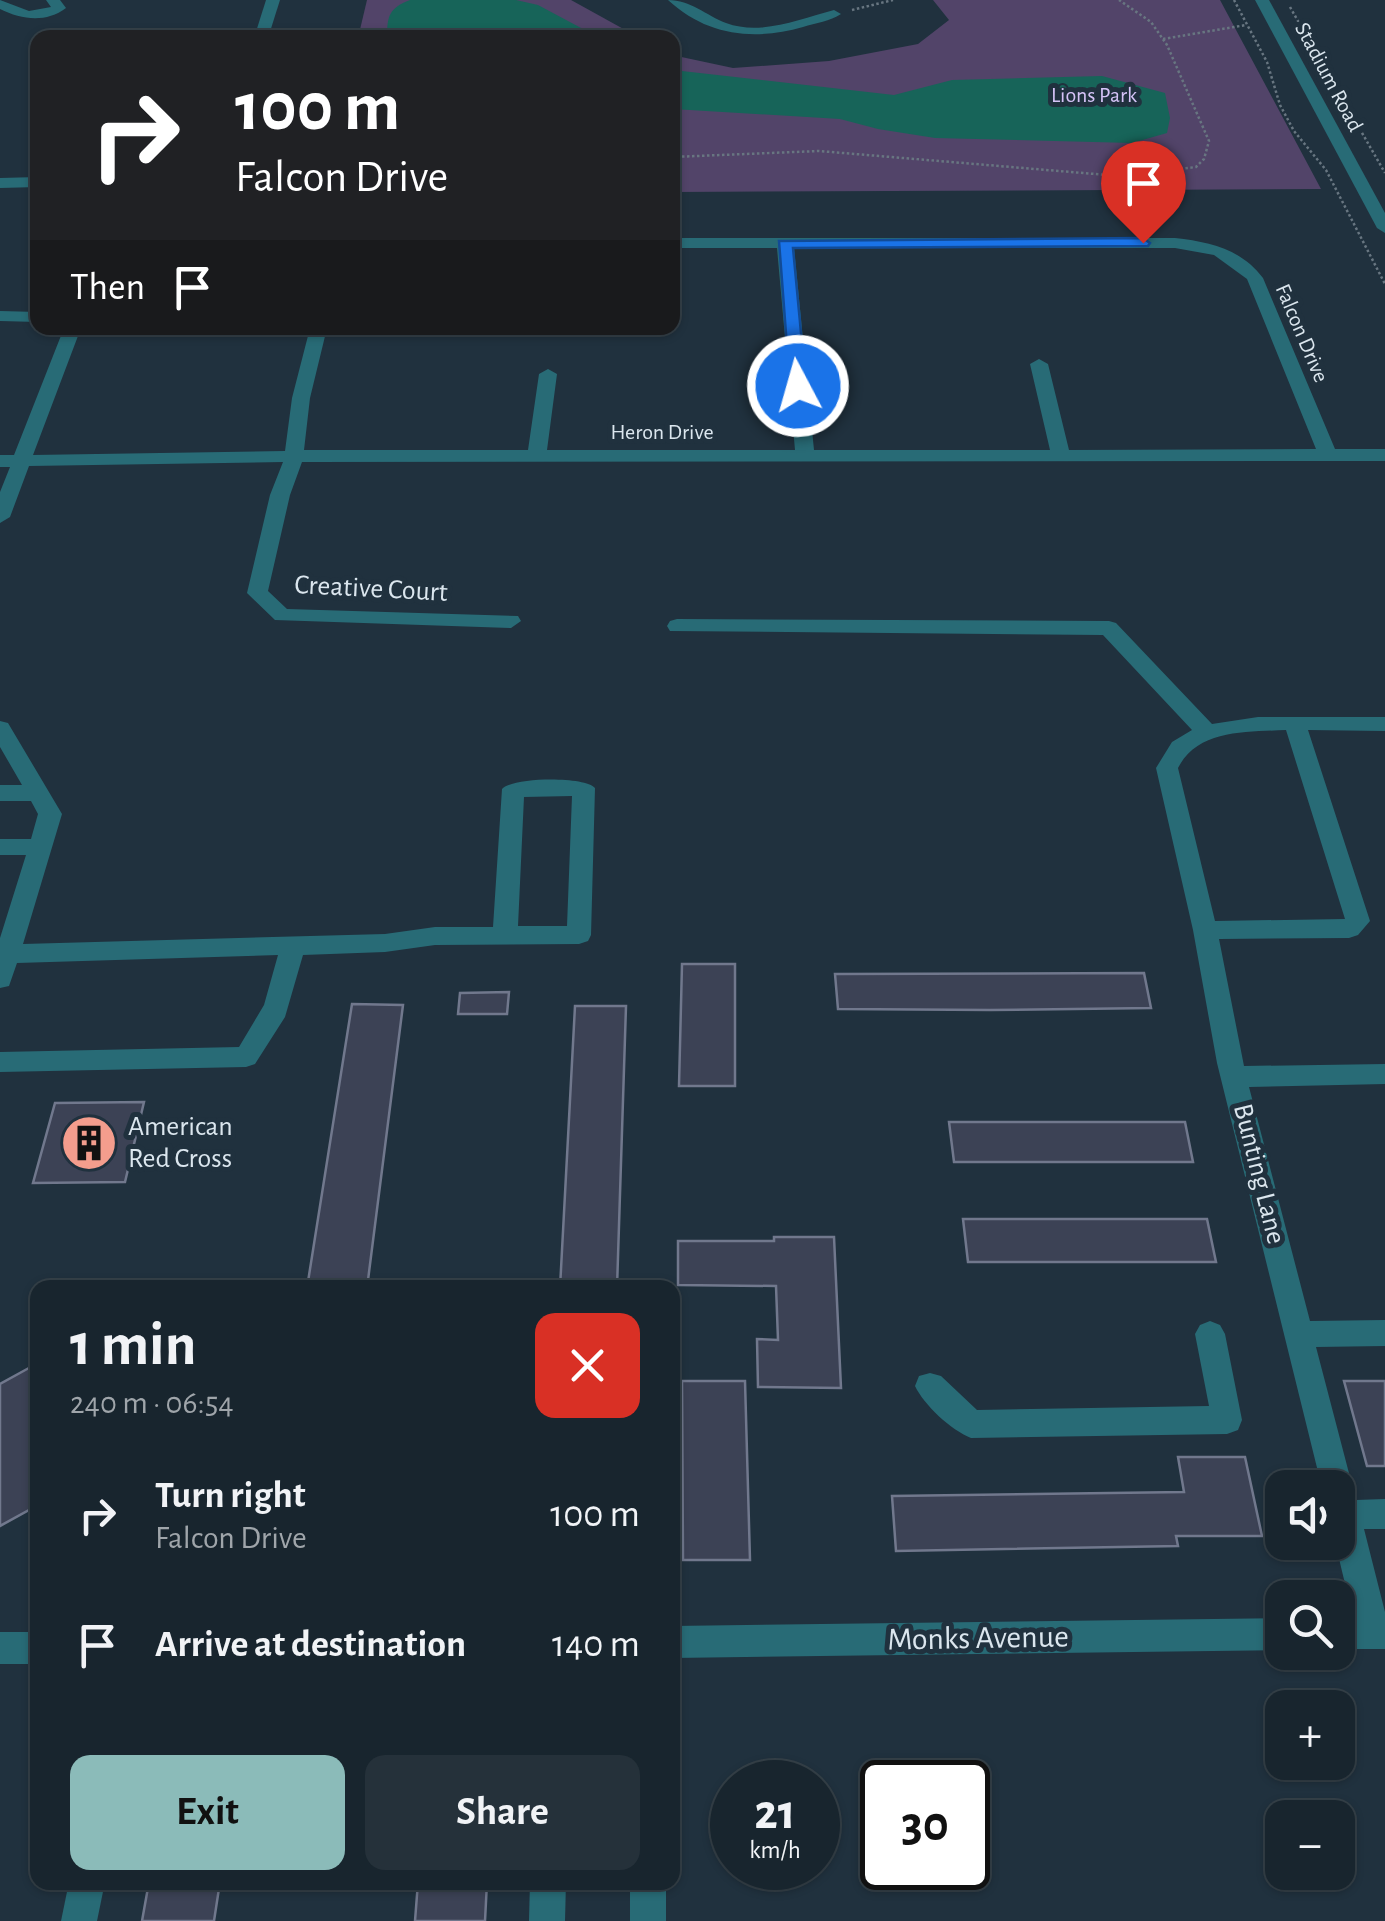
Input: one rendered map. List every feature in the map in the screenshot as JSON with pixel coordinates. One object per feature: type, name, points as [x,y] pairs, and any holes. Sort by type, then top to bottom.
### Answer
[{"type":"street","points":[[0,4],[18,14],[34,16],[59,8],[53,0]]},
{"type":"street","points":[[263,30],[273,0]]},
{"type":"street","points":[[675,0],[715,26],[740,34],[769,32],[834,14]]},
{"type":"street","name":"Stadium Road","points":[[1262,0],[1385,228]]},
{"type":"street","points":[[0,183],[30,182]]},
{"type":"street","name":"Falcon Drive","points":[[680,243],[1143,243],[1204,246],[1224,252],[1255,278],[1328,455]]},
{"type":"street","points":[[785,244],[805,457]]},
{"type":"street","points":[[0,316],[30,316]]},
{"type":"street","points":[[0,517],[69,335]]},
{"type":"street","points":[[294,457],[301,398],[316,335]]},
{"type":"street","points":[[1039,364],[1061,456]]},
{"type":"street","points":[[536,458],[548,374]]},
{"type":"street","name":"Heron Drive","points":[[0,461],[1385,455]]},
{"type":"street","name":"Creative Court","points":[[294,457],[280,495],[257,593],[282,615],[511,621]]},
{"type":"street","points":[[678,626],[1109,628],[1206,732],[1236,726],[1385,724]]},
{"type":"street","points":[[1205,930],[1349,929],[1358,922],[1294,725]]},
{"type":"street","points":[[0,728],[50,814],[0,979]]},
{"type":"street","name":"Bunting Lane","points":[[1206,732],[1188,740],[1174,753],[1167,768],[1234,1076],[1333,1470]]},
{"type":"street","points":[[8,954],[385,944],[435,936],[505,936],[578,936],[584,788],[513,789],[505,936]]},
{"type":"street","points":[[0,793],[38,793]]},
{"type":"street","points":[[0,847],[40,846]]},
{"type":"street","points":[[0,1062],[246,1057],[268,1030],[282,1002],[292,946]]},
{"type":"street","points":[[1234,1076],[1385,1074]]},
{"type":"street","points":[[1298,1334],[1385,1333]]},
{"type":"street","points":[[930,1386],[971,1424],[1227,1420],[1210,1334]]},
{"type":"street","points":[[1355,1515],[1385,1514]]},
{"type":"street","name":"Bunting Lane","points":[[1355,1549],[1380,1633]]},
{"type":"street","points":[[1355,1634],[1380,1633]]},
{"type":"street","name":"Monks Avenue","points":[[680,1642],[1265,1634]]},
{"type":"street","points":[[0,1648],[30,1648]]},
{"type":"street","points":[[80,1921],[85,1890]]},
{"type":"street","points":[[546,1921],[548,1890]]},
{"type":"street","points":[[648,1890],[648,1921]]},
{"type":"path","points":[[834,14],[893,0]]},
{"type":"path","points":[[680,157],[819,151],[1119,176],[1196,167],[1209,142],[1163,39],[1151,22],[1120,0]]},
{"type":"path","points":[[1234,0],[1267,62],[1280,106],[1294,131],[1326,170],[1385,284]]},
{"type":"path","points":[[1286,0],[1385,173]]},
{"type":"path","points":[[1163,39],[1246,24]]},
{"type":"path","points":[[1119,176],[1143,243]]},
{"type":"green space","points":[[367,0],[571,0],[625,30],[360,30]]},
{"type":"green space","name":"Lions Park","points":[[933,0],[1220,0],[1321,189],[680,192],[680,57],[733,68],[829,61],[918,44],[949,20]]},
{"type":"shaded area","points":[[410,0],[516,0],[538,5],[585,30],[388,30],[391,14]]},
{"type":"shaded area","points":[[680,71],[894,95],[952,80],[1102,76],[1165,93],[1170,118],[1167,133],[1132,143],[935,138],[840,119],[680,109]]},
{"type":"building","points":[[682,964],[735,964],[735,1086],[679,1086]]},
{"type":"building","points":[[1144,973],[1151,1008],[990,1010],[838,1009],[835,974]]},
{"type":"building","points":[[509,992],[507,1014],[458,1014],[460,993]]},
{"type":"building","points":[[352,1004],[403,1005],[368,1280],[308,1280]]},
{"type":"building","points":[[575,1006],[626,1006],[617,1280],[560,1280]]},
{"type":"building","name":"American Red Cross","points":[[144,1102],[125,1182],[33,1183],[55,1103]]},
{"type":"building","points":[[949,1122],[1185,1122],[1193,1162],[954,1162]]},
{"type":"building","points":[[963,1219],[1207,1219],[1216,1262],[968,1262]]},
{"type":"building","points":[[774,1237],[834,1237],[841,1388],[758,1387],[757,1339],[778,1340],[776,1286],[680,1285],[678,1241],[774,1241]]},
{"type":"building","points":[[30,1367],[30,1509],[0,1526],[0,1384]]},
{"type":"building","points":[[682,1381],[745,1381],[750,1560],[683,1560]]},
{"type":"building","points":[[1344,1381],[1385,1381],[1385,1466],[1367,1466]]},
{"type":"building","points":[[1178,1457],[1245,1457],[1262,1536],[1176,1536],[1178,1546],[896,1551],[892,1496],[1184,1492]]},
{"type":"building","points":[[148,1890],[219,1890],[214,1921],[142,1921]]},
{"type":"building","points":[[417,1890],[487,1890],[485,1921],[415,1921]]},
{"type":"place","name":"American Red Cross","points":[[89,1143]]},
{"type":"route","points":[[798,386],[785,244],[1143,243]]}]
